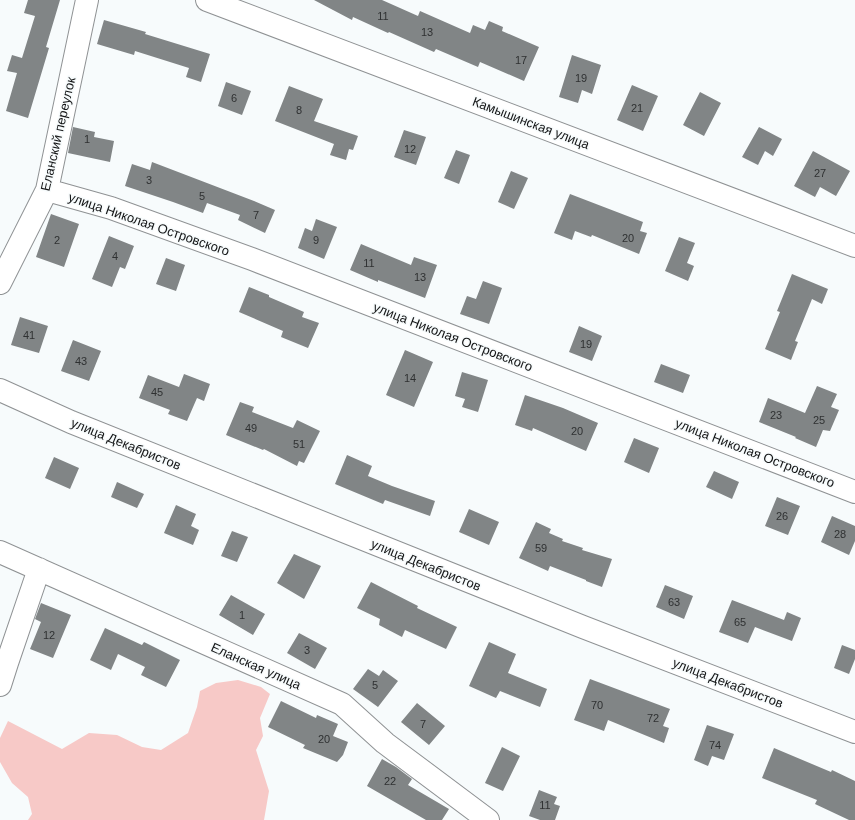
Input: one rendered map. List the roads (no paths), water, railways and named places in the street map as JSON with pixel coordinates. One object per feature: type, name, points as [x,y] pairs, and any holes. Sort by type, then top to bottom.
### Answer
[{"type":"street","name":"Еланский переулок","points":[[0,283],[47,190],[87,0]]},
{"type":"street","name":"Камышинская улица","points":[[207,0],[855,246]]},
{"type":"street","name":"улица Николая Островского","points":[[47,190],[111,208],[252,260],[855,492]]},
{"type":"street","name":"улица Декабристов","points":[[0,390],[71,422],[583,628],[855,732]]},
{"type":"street","name":"Еланская улица","points":[[0,552],[342,704],[385,743],[488,820]]},
{"type":"street","points":[[0,685],[39,569]]}]
